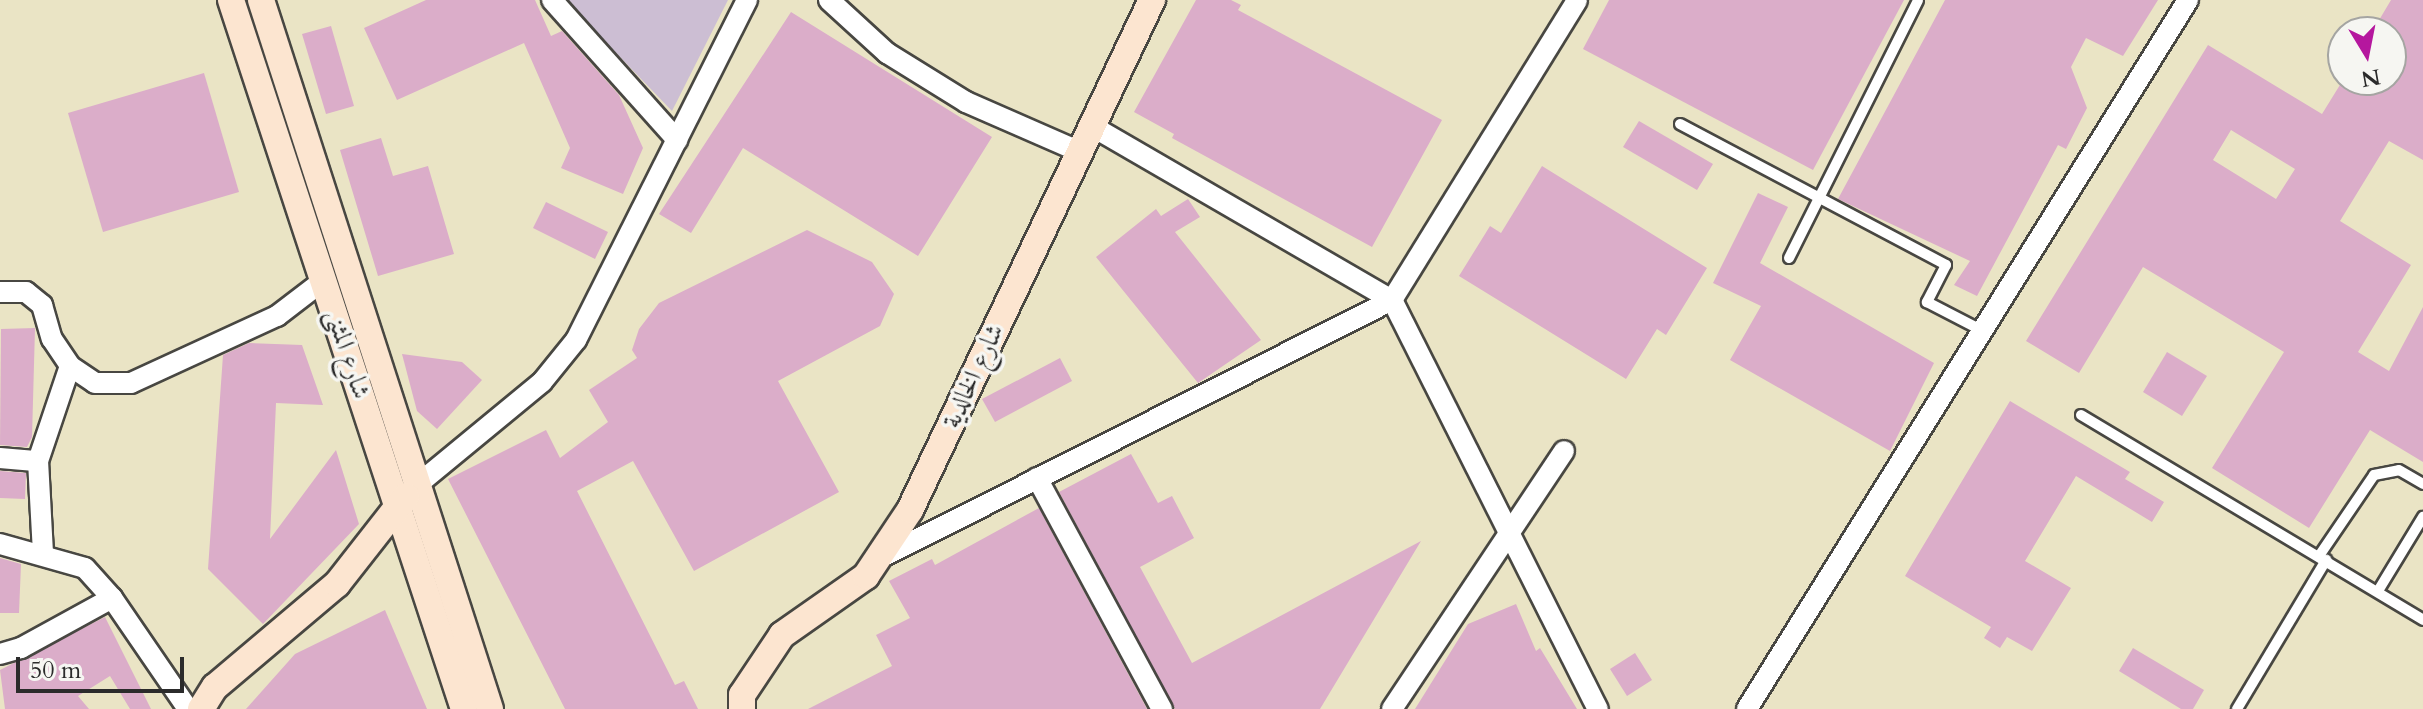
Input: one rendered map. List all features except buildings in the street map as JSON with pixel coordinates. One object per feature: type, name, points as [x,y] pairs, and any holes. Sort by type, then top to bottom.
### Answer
[{"type":"street","name":"شارع المثنى","points":[[231,0],[464,709]]},
{"type":"street","name":"شارع المثنى","points":[[261,0],[490,709]]},
{"type":"street","points":[[552,0],[677,140]]},
{"type":"street","points":[[201,709],[215,687],[337,584],[397,503],[542,382],[576,340],[747,0]]},
{"type":"street","points":[[829,0],[887,53],[953,94],[1078,151]]},
{"type":"street","name":"شارع الخالدية","points":[[742,709],[742,695],[782,635],[866,576],[910,510],[1090,125],[1152,0]]},
{"type":"street","points":[[878,559],[1392,300],[1577,0]]},
{"type":"street","points":[[1747,709],[2188,0]]},
{"type":"street","points":[[1090,125],[1392,300],[1598,709]]},
{"type":"street","points":[[0,292],[26,292],[42,305],[52,339],[70,366],[95,383],[131,383],[277,316],[324,280]]},
{"type":"street","points":[[43,553],[38,461],[70,366]]},
{"type":"street","points":[[1392,709],[1508,528],[1564,451]]},
{"type":"street","points":[[0,458],[38,461]]},
{"type":"street","points":[[1037,478],[1162,709]]},
{"type":"street","points":[[0,544],[43,553],[85,568],[112,598],[188,709]]},
{"type":"street","points":[[0,654],[21,648],[112,598]]},
{"type":"lane","points":[[1789,258],[1918,0]]},
{"type":"lane","points":[[1680,124],[1946,265],[1927,302],[1984,332]]},
{"type":"lane","points":[[2081,415],[2423,620]]},
{"type":"lane","points":[[2237,709],[2374,475],[2399,470],[2423,484]]},
{"type":"lane","points":[[2378,591],[2423,517]]},
{"type":"shaded area","points":[[565,0],[728,0],[672,111]]}]
